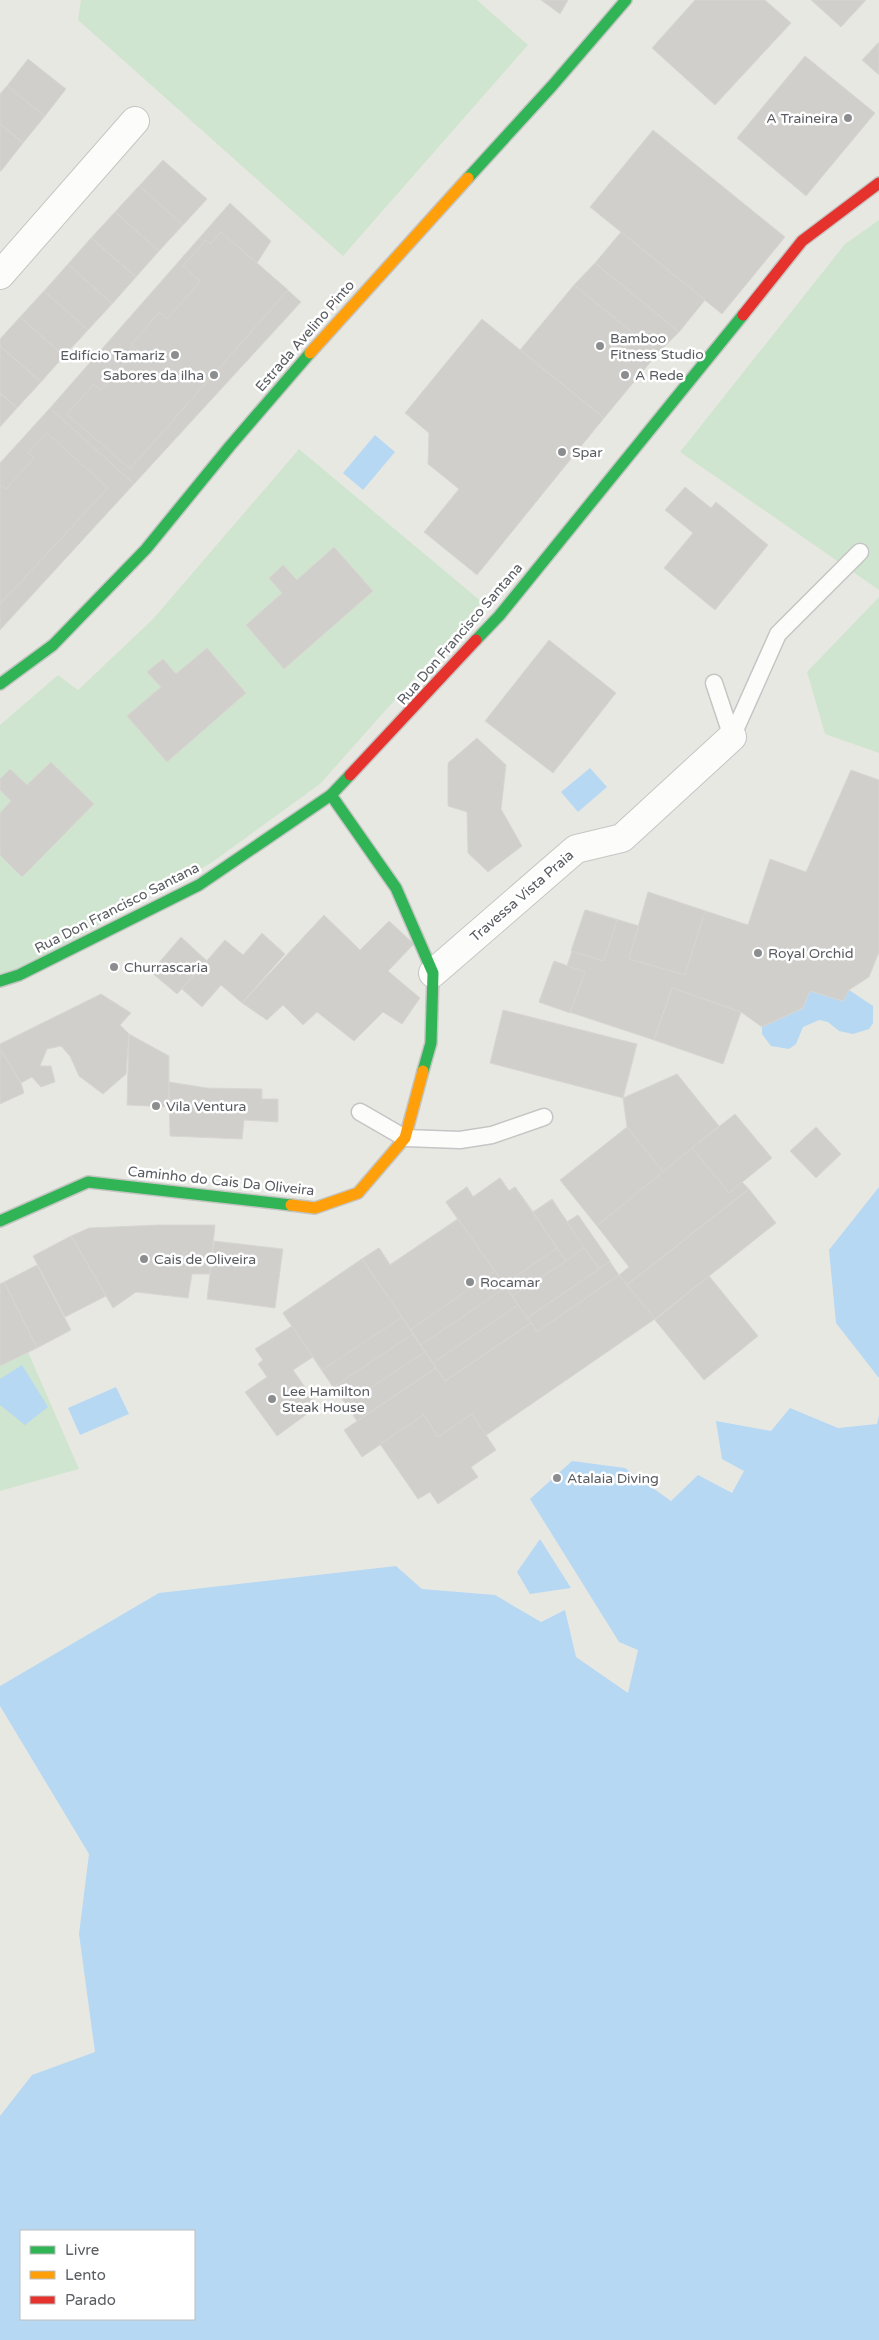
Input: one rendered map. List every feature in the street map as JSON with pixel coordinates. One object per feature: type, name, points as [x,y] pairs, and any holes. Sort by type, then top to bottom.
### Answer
[{"type":"street","name":"Estrada Avelino Pinto","points":[[0,684],[53,644],[146,549],[230,446],[346,312],[552,86],[626,0]]},
{"type":"street","points":[[0,276],[135,121]]},
{"type":"street","name":"Rua Don Francisco Santana","points":[[0,981],[19,975],[199,885],[331,795],[499,616],[802,242],[879,183]]},
{"type":"street","name":"Travessa Vista Praia","points":[[433,973],[576,849],[622,838],[732,737]]},
{"type":"street","name":"Caminho do Cais Da Oliveira","points":[[0,1221],[88,1182],[315,1208],[358,1193],[406,1138],[430,1043],[433,973],[396,888],[331,795]]},
{"type":"lane","points":[[732,737],[778,634],[860,552]]},
{"type":"lane","points":[[714,683],[732,737]]},
{"type":"lane","points":[[360,1112],[406,1138],[460,1140],[492,1135],[544,1117]]},
{"type":"green space","points":[[81,0],[477,0],[528,45],[343,256],[78,20]]},
{"type":"green space","points":[[879,220],[879,590],[680,452],[845,244]]},
{"type":"green space","points":[[299,449],[482,602],[320,784],[211,863],[9,975],[0,977],[0,725],[58,675],[78,690],[153,619]]},
{"type":"green space","points":[[879,597],[879,753],[825,734],[807,672]]},
{"type":"green space","points":[[28,1352],[79,1469],[0,1491],[0,1366]]},
{"type":"water","points":[[375,435],[395,452],[363,490],[343,473]]},
{"type":"water","points":[[590,768],[607,787],[578,812],[561,792]]},
{"type":"water","points":[[849,990],[873,1006],[873,1023],[869,1029],[853,1034],[839,1031],[828,1022],[819,1020],[803,1027],[796,1044],[789,1049],[771,1046],[762,1034],[762,1027],[803,1008],[810,991],[843,1001]]},
{"type":"water","points":[[879,1187],[879,1378],[836,1323],[829,1250]]},
{"type":"water","points":[[22,1365],[48,1407],[25,1425],[0,1405],[0,1379]]},
{"type":"water","points":[[116,1387],[129,1414],[80,1435],[68,1408]]},
{"type":"water","points":[[790,1408],[838,1428],[877,1424],[879,1415],[879,2340],[0,2340],[0,2116],[32,2075],[95,2052],[79,1934],[89,1854],[0,1706],[0,1686],[159,1593],[396,1566],[422,1589],[495,1595],[541,1622],[565,1610],[576,1657],[628,1693],[638,1650],[619,1642],[530,1499],[572,1461],[625,1468],[671,1501],[698,1475],[732,1493],[744,1471],[722,1459],[716,1421],[771,1431]]},
{"type":"water","points":[[540,1539],[571,1588],[530,1594],[517,1572]]},
{"type":"building","points":[[541,0],[568,0],[560,14]]},
{"type":"building","points":[[695,0],[765,0],[791,23],[715,105],[652,48]]},
{"type":"building","points":[[811,0],[866,0],[841,27]]},
{"type":"building","points":[[879,42],[879,75],[862,60]]},
{"type":"building","points":[[805,56],[875,113],[806,196],[737,138]]},
{"type":"building","points":[[28,59],[66,89],[45,116],[7,86]]},
{"type":"building","points":[[7,86],[45,116],[23,143],[0,124],[0,94]]},
{"type":"building","points":[[0,124],[23,143],[1,171],[0,171]]},
{"type":"building","points":[[653,130],[785,237],[722,314],[590,207]]},
{"type":"building","points":[[163,160],[207,199],[183,225],[139,186]]},
{"type":"building","points":[[139,186],[183,225],[159,251],[115,212]]},
{"type":"building","name":"Edifício Tamariz","points":[[230,203],[271,241],[257,263],[301,302],[134,484],[50,408]]},
{"type":"building","points":[[115,212],[159,251],[136,277],[91,238]]},
{"type":"building","name":"Edifício Tamariz","points":[[221,232],[288,290],[130,469],[67,414],[94,384],[101,390],[137,350],[131,345],[159,312],[167,319],[200,281],[183,266],[206,240],[211,244]]},
{"type":"building","points":[[621,232],[705,300],[679,332],[595,263]]},
{"type":"building","points":[[91,238],[136,277],[112,304],[68,264]]},
{"type":"building","points":[[595,263],[679,332],[658,353],[574,285]]},
{"type":"building","points":[[68,264],[112,304],[88,330],[44,291]]},
{"type":"building","points":[[574,285],[658,353],[604,418],[520,350]]},
{"type":"building","points":[[44,291],[88,330],[64,356],[20,317]]},
{"type":"building","points":[[20,317],[64,356],[41,382],[0,346],[0,339]]},
{"type":"building","points":[[482,319],[604,418],[477,575],[424,532],[459,489],[428,464],[429,433],[405,413]]},
{"type":"building","points":[[0,346],[41,382],[17,408],[0,393]]},
{"type":"building","points":[[0,393],[17,408],[0,427]]},
{"type":"building","points":[[50,408],[134,484],[0,630],[0,463]]},
{"type":"building","points":[[47,433],[108,488],[0,604],[0,485],[6,489],[34,458],[28,453]]},
{"type":"building","points":[[685,487],[711,508],[716,502],[768,545],[715,610],[664,568],[693,533],[665,510]]},
{"type":"building","points":[[334,547],[373,591],[284,669],[246,625],[282,593],[269,578],[283,565],[297,580]]},
{"type":"building","points":[[549,640],[616,693],[553,773],[485,721]]},
{"type":"building","points":[[207,648],[246,693],[167,762],[127,716],[161,687],[147,672],[163,659],[176,674]]},
{"type":"building","points":[[477,738],[506,765],[501,809],[522,846],[488,872],[468,853],[467,812],[448,806],[448,763]]},
{"type":"building","points":[[51,762],[94,804],[22,877],[0,855],[0,813],[11,801],[0,790],[0,779],[10,769],[27,785]]},
{"type":"building","points":[[851,770],[879,780],[879,952],[869,977],[849,990],[843,1001],[810,991],[803,1008],[762,1027],[741,1012],[672,988],[654,1040],[539,1002],[554,962],[567,966],[586,910],[639,926],[648,892],[748,925],[770,859],[806,872]]},
{"type":"building","points":[[648,892],[705,911],[685,975],[629,959]]},
{"type":"building","points":[[585,910],[617,920],[604,961],[571,951]]},
{"type":"building","points":[[324,915],[360,950],[389,921],[414,944],[388,971],[420,998],[402,1024],[383,1012],[354,1041],[317,1012],[303,1025],[283,1005],[267,1020],[242,1003]]},
{"type":"building","points":[[262,933],[285,954],[242,1003],[221,985],[202,1007],[182,989],[225,940],[243,955]]},
{"type":"building","points":[[181,937],[207,961],[177,994],[151,972]]},
{"type":"building","points":[[554,961],[585,972],[570,1013],[539,1002]]},
{"type":"building","points":[[672,988],[741,1012],[723,1064],[654,1040]]},
{"type":"building","points":[[101,994],[131,1013],[120,1025],[129,1034],[126,1074],[103,1094],[79,1076],[70,1056],[61,1046],[47,1049],[40,1066],[51,1066],[55,1082],[41,1087],[32,1077],[21,1083],[0,1049],[0,1044]]},
{"type":"building","points":[[503,1010],[637,1044],[623,1098],[490,1063]]},
{"type":"building","points":[[129,1034],[169,1056],[169,1107],[127,1105]]},
{"type":"building","points":[[0,1049],[21,1083],[24,1093],[0,1104]]},
{"type":"building","points":[[677,1074],[719,1126],[663,1172],[627,1127],[623,1098]]},
{"type":"building","points":[[169,1082],[207,1088],[262,1089],[262,1099],[278,1099],[278,1122],[244,1120],[242,1139],[170,1136]]},
{"type":"building","points":[[735,1114],[772,1158],[729,1193],[692,1148]]},
{"type":"building","points":[[627,1127],[663,1172],[597,1226],[560,1180]]},
{"type":"building","points":[[816,1127],[841,1154],[816,1178],[790,1151]]},
{"type":"building","points":[[692,1148],[729,1193],[742,1182],[749,1189],[627,1285],[619,1275],[629,1267],[597,1226]]},
{"type":"building","points":[[500,1178],[509,1191],[515,1187],[533,1212],[552,1199],[567,1222],[578,1215],[619,1275],[537,1332],[446,1202],[467,1187],[473,1197]]},
{"type":"building","points":[[500,1178],[509,1191],[515,1187],[533,1212],[552,1200],[599,1269],[527,1318],[446,1202],[467,1187],[473,1197]]},
{"type":"building","points":[[500,1178],[509,1191],[515,1187],[566,1261],[512,1296],[446,1202],[467,1187],[473,1197]]},
{"type":"building","points":[[500,1178],[509,1191],[515,1187],[557,1248],[504,1284],[446,1202],[467,1187],[473,1197]]},
{"type":"building","points":[[749,1189],[776,1223],[655,1319],[627,1285]]},
{"type":"building","points":[[552,1200],[585,1247],[566,1261],[533,1212]]},
{"type":"building","points":[[578,1215],[610,1261],[599,1269],[567,1222]]},
{"type":"building","points":[[458,1219],[531,1323],[445,1381],[362,1259],[379,1248],[390,1265]]},
{"type":"building","points":[[458,1219],[518,1305],[433,1363],[362,1259],[379,1248],[390,1265]]},
{"type":"building","points":[[458,1219],[506,1287],[421,1345],[362,1259],[379,1248],[390,1265]]},
{"type":"building","points":[[458,1219],[495,1271],[410,1330],[362,1259],[379,1248],[390,1265]]},
{"type":"building","points":[[215,1225],[210,1274],[192,1274],[188,1298],[136,1292],[113,1308],[71,1236],[89,1228]]},
{"type":"building","points":[[71,1236],[106,1296],[65,1317],[33,1256]]},
{"type":"building","points":[[214,1241],[283,1249],[275,1308],[207,1299]]},
{"type":"building","points":[[362,1259],[436,1368],[357,1421],[283,1313]]},
{"type":"building","points":[[362,1259],[425,1352],[346,1404],[283,1313]]},
{"type":"building","points":[[362,1259],[413,1334],[333,1387],[283,1313]]},
{"type":"building","points":[[362,1259],[402,1317],[322,1370],[283,1313]]},
{"type":"building","points":[[37,1265],[71,1330],[37,1348],[4,1282]]},
{"type":"building","points":[[619,1275],[655,1319],[485,1436],[472,1414],[438,1437],[424,1415],[362,1457],[344,1430],[436,1368],[445,1381],[531,1323],[537,1332]]},
{"type":"building","points":[[709,1276],[758,1336],[704,1380],[655,1320]]},
{"type":"building","points":[[4,1282],[37,1348],[0,1366],[0,1284]]},
{"type":"building","points":[[292,1326],[313,1357],[293,1370],[318,1406],[277,1436],[245,1392],[267,1377],[258,1364],[263,1360],[255,1349]]},
{"type":"building","points":[[472,1414],[496,1450],[471,1467],[478,1477],[438,1504],[430,1492],[418,1499],[380,1444],[424,1415],[438,1437]]},
{"type":"traffic: fast","points":[[468,178],[552,86],[626,0]]},
{"type":"traffic: fast","points":[[476,640],[499,616],[743,315]]},
{"type":"traffic: fast","points":[[0,684],[53,645],[146,549],[230,446],[310,353]]},
{"type":"traffic: fast","points":[[0,981],[19,975],[199,885],[331,795],[350,775]]},
{"type":"traffic: fast","points":[[331,795],[396,888],[433,973],[431,1043],[423,1071]]},
{"type":"traffic: fast","points":[[0,1221],[88,1182],[291,1205]]},
{"type":"traffic: slow","points":[[310,353],[468,178]]},
{"type":"traffic: slow","points":[[291,1205],[315,1208],[358,1193],[405,1138],[423,1071]]},
{"type":"traffic: jam","points":[[743,315],[802,241],[879,183]]},
{"type":"traffic: jam","points":[[350,775],[476,640]]},
{"type":"place","name":"A Traineira","points":[[848,118]]},
{"type":"place","name":"Bamboo Fitness Studio","points":[[600,346]]},
{"type":"place","name":"Edifício Tamariz","points":[[175,355]]},
{"type":"place","name":"Sabores da ilha","points":[[214,375]]},
{"type":"place","name":"A Rede","points":[[625,375]]},
{"type":"place","name":"Spar","points":[[562,452]]},
{"type":"place","name":"Royal Orchid","points":[[758,953]]},
{"type":"place","name":"Churrascaria","points":[[114,967]]},
{"type":"place","name":"Vila Ventura","points":[[156,1106]]},
{"type":"place","name":"Cais de Oliveira","points":[[144,1259]]},
{"type":"place","name":"Rocamar","points":[[470,1282]]},
{"type":"place","name":"Lee Hamilton Steak House","points":[[272,1399]]},
{"type":"place","name":"Atalaia Diving","points":[[557,1478]]}]
